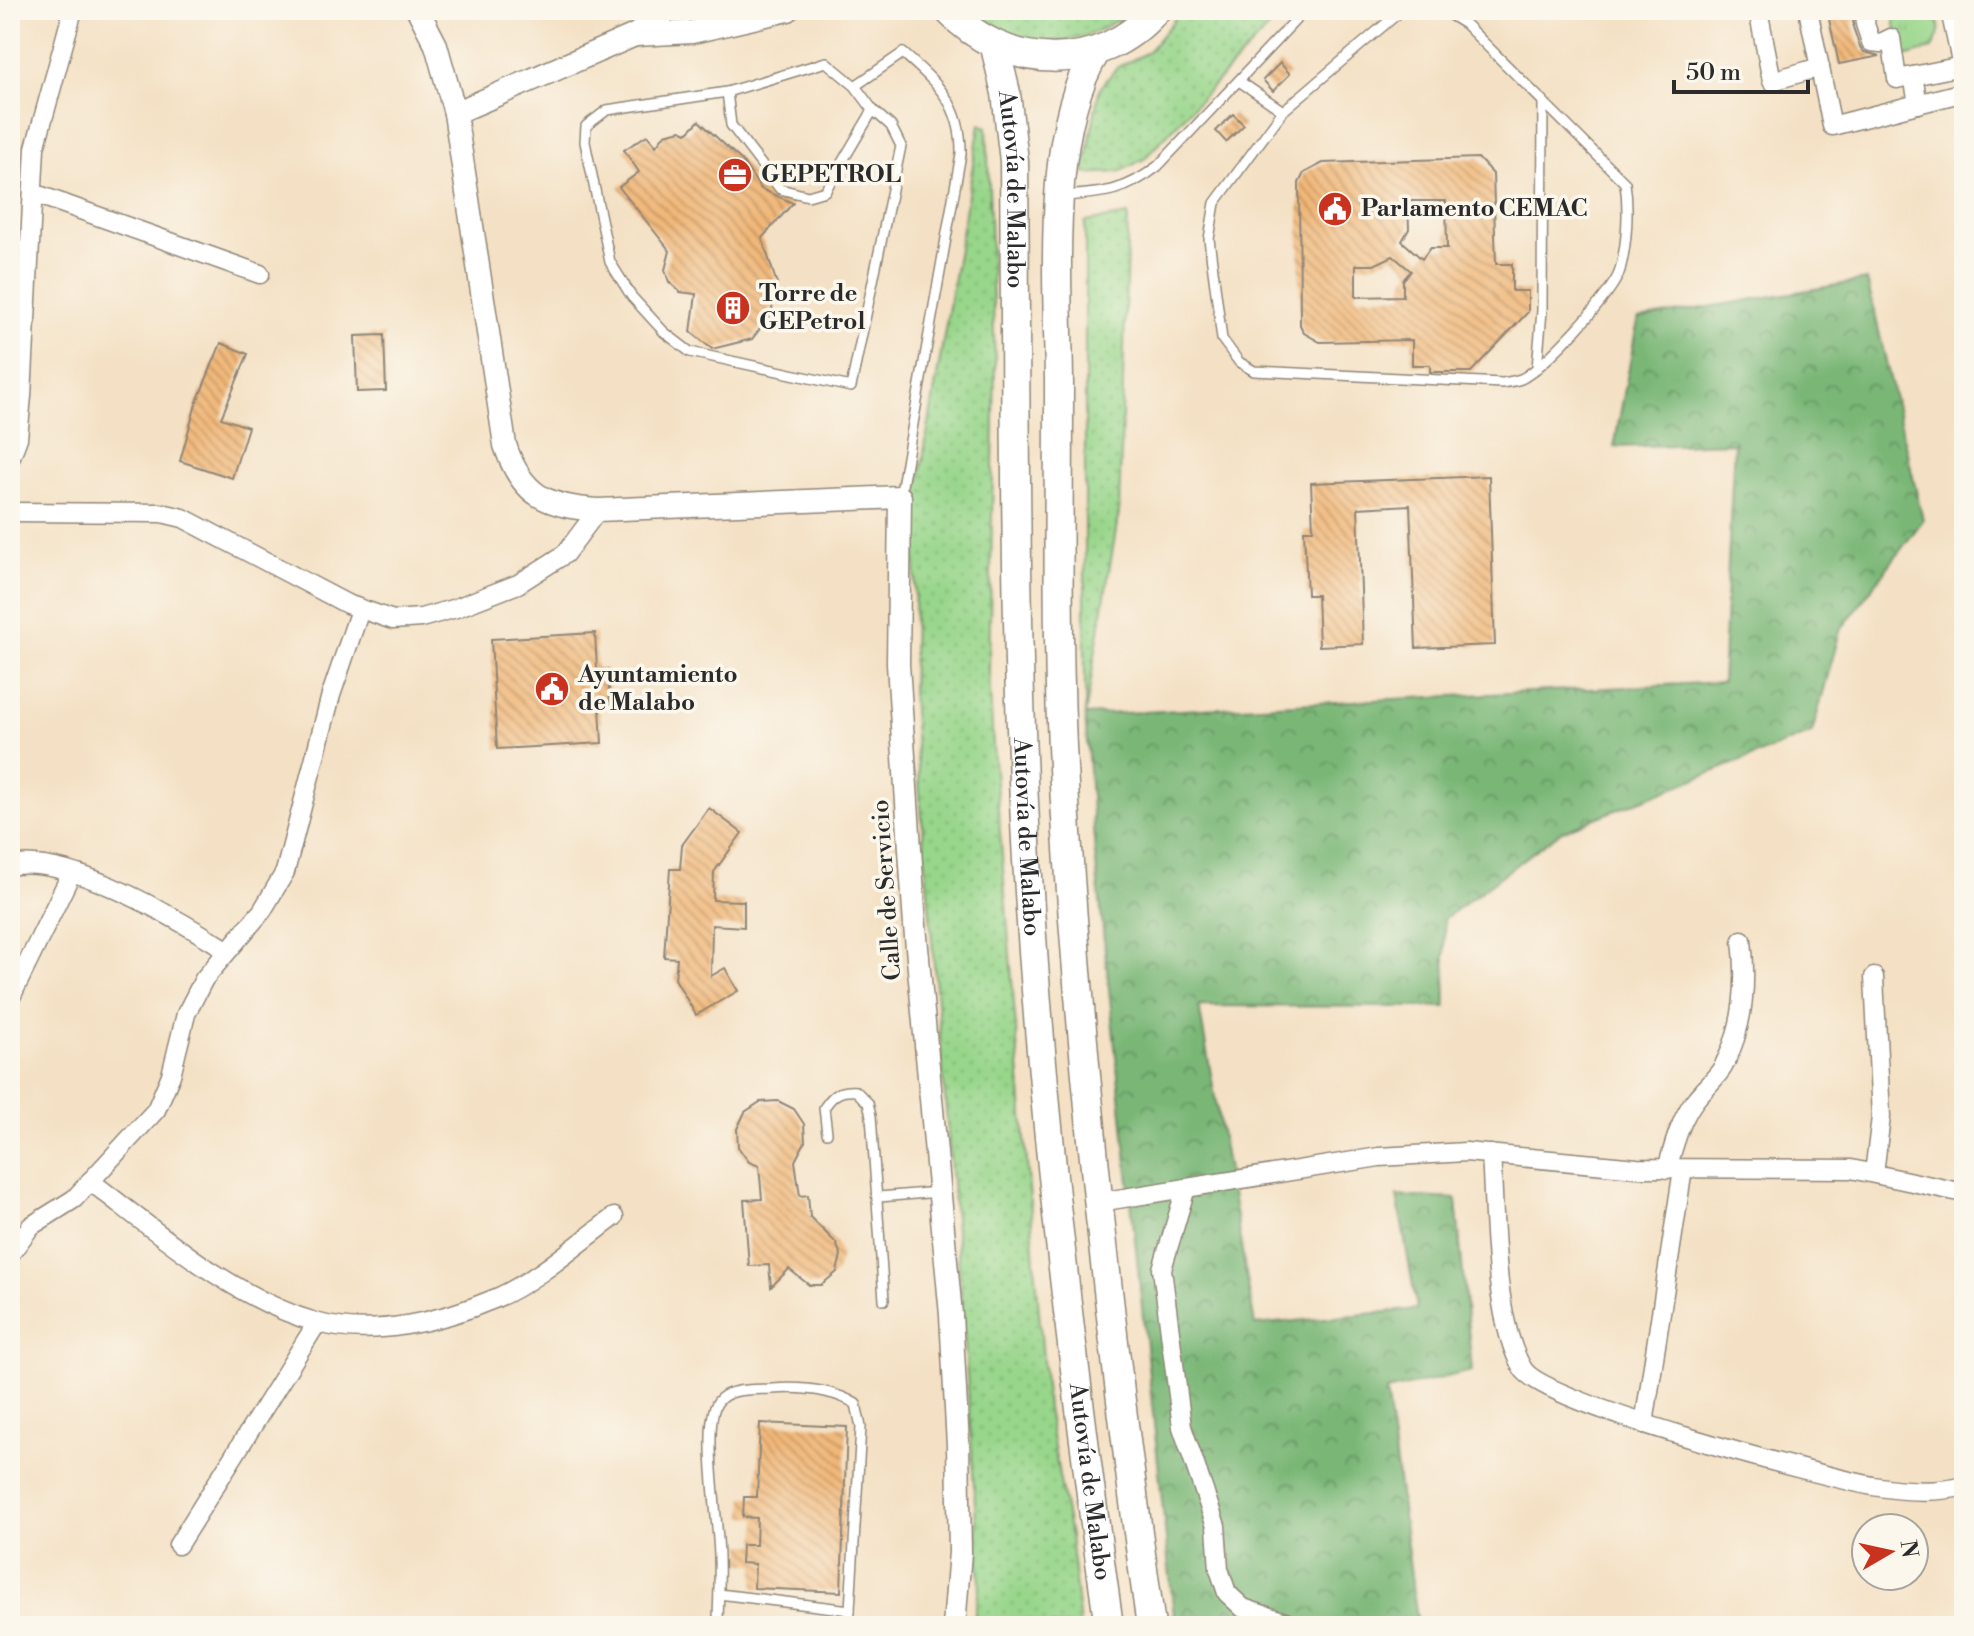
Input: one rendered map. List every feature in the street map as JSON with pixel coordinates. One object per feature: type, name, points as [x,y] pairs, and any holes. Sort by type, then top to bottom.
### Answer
[{"type":"highway","points":[[948,10],[977,37],[995,47],[1015,54],[1056,59],[1096,52],[1133,32],[1156,10]]},
{"type":"highway","name":"Autovía de Malabo","points":[[995,47],[1006,93],[1014,161],[1019,666],[1024,807],[1069,1332],[1109,1626]]},
{"type":"highway","name":"Autovía de Malabo","points":[[1096,52],[1082,74],[1073,98],[1067,126],[1061,196],[1058,528],[1064,800],[1099,1202],[1117,1372],[1151,1626]]},
{"type":"highway","points":[[1098,1626],[1102,1576]]},
{"type":"street","points":[[10,459],[18,438],[22,396],[35,148],[73,10]]},
{"type":"street","points":[[418,10],[436,45],[455,113],[505,445],[521,482],[548,502],[598,510],[900,497]]},
{"type":"street","points":[[455,113],[635,35],[669,10]]},
{"type":"street","points":[[635,35],[692,32],[788,10]]},
{"type":"street","points":[[1758,10],[1772,81],[1820,67]]},
{"type":"street","points":[[1808,10],[1832,126],[1964,92]]},
{"type":"street","points":[[1866,10],[1865,24],[1871,42],[1881,43],[1891,38],[1897,79],[1963,65],[1950,10]]},
{"type":"street","points":[[1913,76],[1918,104]]},
{"type":"street","points":[[33,193],[260,274]]},
{"type":"street","name":"Calle de Servicio","points":[[900,497],[899,680],[915,926],[958,1446],[960,1552],[954,1626]]},
{"type":"street","points":[[10,512],[162,513],[183,518],[360,610],[393,620],[421,618],[518,584],[565,554],[598,510]]},
{"type":"street","points":[[10,1254],[31,1226],[74,1199],[156,1110],[171,1075],[186,1014],[204,979],[262,911],[285,872],[331,695],[360,610]]},
{"type":"street","points":[[10,866],[46,864],[159,908],[227,950]]},
{"type":"street","points":[[10,999],[71,874]]},
{"type":"street","points":[[1644,1424],[1678,1130],[1693,1101],[1723,1068],[1747,981],[1742,940]]},
{"type":"street","points":[[1874,977],[1881,1117],[1874,1173]]},
{"type":"street","points":[[1099,1202],[1379,1157],[1441,1152],[1491,1154],[1562,1164],[1675,1169],[1822,1168],[1874,1173],[1964,1193]]},
{"type":"street","points":[[1491,1154],[1499,1277],[1510,1334],[1525,1373],[1553,1391],[1644,1424],[1876,1486],[1947,1490],[1964,1486]]},
{"type":"street","points":[[90,1181],[197,1261],[260,1298],[317,1323],[361,1328],[396,1326],[495,1299],[545,1268],[614,1217]]},
{"type":"street","points":[[1186,1188],[1162,1269],[1182,1427],[1216,1526],[1219,1569],[1227,1593],[1243,1608],[1297,1626]]},
{"type":"street","points":[[178,1545],[317,1323]]},
{"type":"lane","points":[[1061,196],[1133,186],[1158,166],[1305,10]]},
{"type":"lane","points":[[1402,10],[1283,111],[1215,203],[1209,239],[1222,339],[1239,362],[1254,371],[1502,383],[1520,379],[1537,368],[1610,292],[1620,271],[1628,200],[1625,183],[1465,24],[1442,10]]},
{"type":"lane","name":"Calle de Servicio","points":[[855,86],[903,53],[943,92],[962,128],[961,154],[900,497]]},
{"type":"lane","points":[[826,62],[855,86],[873,110],[891,126],[901,146],[851,387],[690,352],[645,312],[610,262],[585,142],[586,126],[607,110],[727,92],[826,62]]},
{"type":"lane","points":[[1239,81],[1283,111]]},
{"type":"lane","points":[[727,92],[731,125],[771,178],[780,189],[808,196],[825,191],[873,110]]},
{"type":"lane","points":[[1537,368],[1542,311],[1543,100]]},
{"type":"lane","points":[[827,1133],[824,1108],[831,1097],[843,1090],[856,1091],[868,1103],[871,1116],[884,1300]]},
{"type":"lane","points":[[879,1197],[939,1192]]},
{"type":"lane","points":[[718,1626],[712,1432],[715,1406],[723,1396],[736,1392],[797,1387],[843,1396],[856,1404],[861,1427],[849,1626]]},
{"type":"lane","points":[[719,1594],[850,1610]]},
{"type":"green space","points":[[690,10],[764,10],[667,26]]},
{"type":"green space","points":[[972,10],[1130,10],[1091,34],[1051,41],[1011,33]]},
{"type":"green space","points":[[1182,10],[1285,10],[1144,159],[1119,172],[1084,174],[1099,90],[1116,68],[1148,52]]},
{"type":"green space","points":[[1906,10],[1931,10],[1939,29],[1932,49],[1901,58],[1894,19]]},
{"type":"green space","points":[[980,124],[987,127],[995,365],[989,671],[993,746],[1047,1409],[1070,1536],[1080,1626],[973,1626],[980,1583],[964,1328],[912,698],[917,494]]},
{"type":"green space","points":[[1128,215],[1119,512],[1085,715],[1085,222]]},
{"type":"green space","points":[[1867,280],[1923,520],[1840,631],[1812,733],[1560,832],[1444,919],[1446,1007],[1199,1006],[1255,1325],[1417,1309],[1397,1196],[1456,1199],[1472,1371],[1386,1391],[1418,1626],[1175,1626],[1095,854],[1085,715],[1722,682],[1734,443],[1614,447],[1638,319]]},
{"type":"building","points":[[1827,10],[1854,10],[1853,27],[1860,47],[1864,52],[1880,56],[1839,64]]},
{"type":"building","points":[[1280,63],[1290,74],[1273,91],[1263,80]]},
{"type":"building","points":[[1233,114],[1244,125],[1226,142],[1216,131]]},
{"type":"building","points":[[699,121],[742,161],[761,189],[793,203],[762,238],[777,284],[771,314],[752,339],[712,349],[691,332],[696,294],[680,292],[669,282],[665,270],[670,251],[619,187],[639,172],[624,150],[647,135],[656,146],[665,134],[681,130],[687,133]]},
{"type":"building","points":[[1478,158],[1493,174],[1496,264],[1512,264],[1512,291],[1528,291],[1528,312],[1471,372],[1430,372],[1430,365],[1412,365],[1412,340],[1320,342],[1304,333],[1300,325],[1299,183],[1304,173],[1323,163]],"holes":[[[1408,201],[1446,201],[1447,248],[1430,248],[1422,259],[1402,241],[1409,229]],[[1393,256],[1411,271],[1403,280],[1403,296],[1356,297],[1356,265],[1374,265]]]},
{"type":"building","points":[[384,335],[386,391],[357,392],[355,336]]},
{"type":"building","points":[[221,343],[248,354],[221,418],[248,427],[232,478],[180,461],[196,404]]},
{"type":"building","points":[[1489,476],[1495,645],[1416,648],[1410,505],[1358,508],[1363,644],[1319,646],[1317,595],[1307,595],[1304,530],[1313,530],[1311,483]]},
{"type":"building","name":"Ayuntamiento de Malabo","points":[[595,633],[597,670],[608,669],[610,707],[600,708],[602,743],[497,749],[491,639]]},
{"type":"building","points":[[709,808],[742,833],[714,872],[713,900],[744,901],[744,927],[712,925],[711,976],[725,968],[738,991],[696,1015],[675,979],[677,958],[664,957],[670,869],[680,869],[682,845]]},
{"type":"building","points":[[778,1101],[794,1109],[804,1124],[805,1142],[795,1161],[800,1196],[808,1195],[810,1217],[836,1243],[841,1255],[837,1272],[821,1285],[809,1285],[789,1269],[771,1287],[769,1265],[749,1266],[744,1200],[762,1199],[759,1166],[749,1162],[738,1147],[737,1129],[745,1112],[760,1102]]},
{"type":"building","points":[[760,1423],[847,1427],[841,1592],[754,1588],[755,1564],[741,1563],[742,1545],[756,1545],[757,1518],[743,1517],[744,1497],[757,1497]]},
{"type":"place","name":"GEPETROL","points":[[735,175]]},
{"type":"place","name":"Parlamento CEMAC","points":[[1335,209]]},
{"type":"place","name":"Torre de GEPetrol","points":[[733,308]]},
{"type":"place","name":"Ayuntamiento de Malabo","points":[[552,689]]}]
